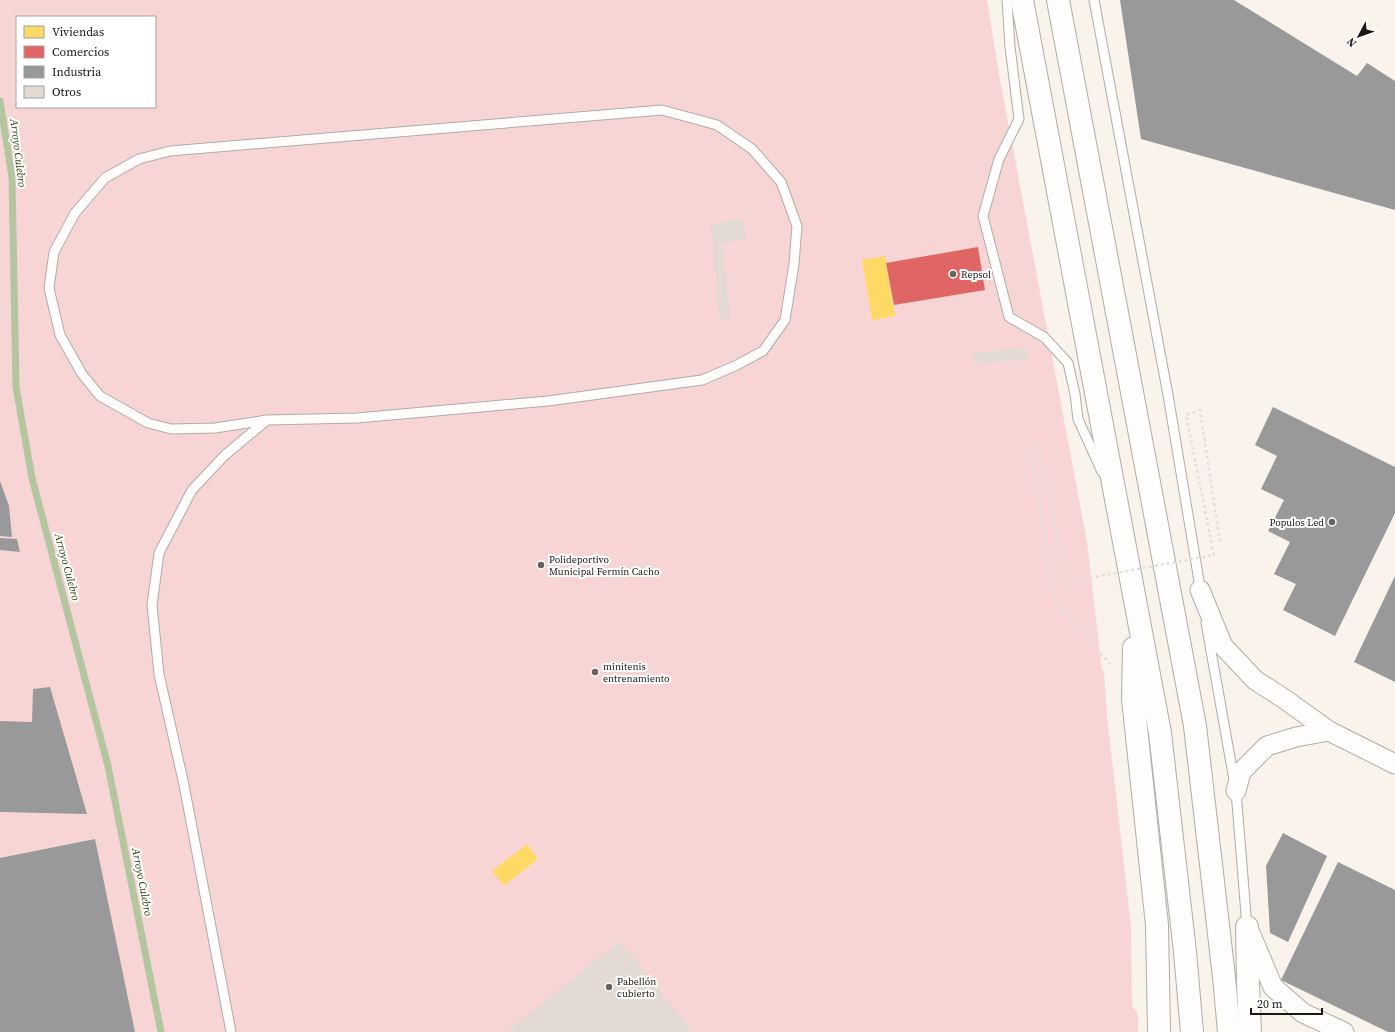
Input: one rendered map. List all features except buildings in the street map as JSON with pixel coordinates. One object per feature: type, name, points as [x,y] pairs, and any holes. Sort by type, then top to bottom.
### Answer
[{"type":"highway","points":[[1022,0],[1160,733],[1185,952],[1192,1032]]},
{"type":"highway","points":[[1058,0],[1195,726],[1229,1032]]},
{"type":"highway","points":[[1134,601],[1133,699],[1157,925],[1159,1032]]},
{"type":"highway","points":[[1247,927],[1250,1032]]},
{"type":"street","points":[[1200,590],[1223,646],[1255,680],[1329,731],[1395,764]]},
{"type":"street","points":[[1236,791],[1241,772],[1267,746],[1296,737],[1329,731]]},
{"type":"street","points":[[1247,927],[1273,987],[1303,1013],[1344,1032]]},
{"type":"lane","points":[[1007,0],[1010,47],[1019,119],[999,159],[983,216],[1008,317],[1044,337],[1068,363],[1075,394],[1078,419],[1116,503]]},
{"type":"lane","points":[[1094,0],[1168,396],[1200,590],[1236,791],[1247,927]]},
{"type":"lane","points":[[231,1032],[184,784],[159,674],[152,605],[159,554],[192,490],[225,455],[267,420],[357,418],[548,401],[702,380],[735,366],[763,351],[785,320],[794,264],[797,226],[781,182],[752,149],[717,125],[662,110],[170,151],[139,159],[105,178],[75,213],[54,252],[49,288],[60,335],[82,374],[100,396],[148,423],[171,429],[215,428],[267,420]]},
{"type":"path","points":[[1052,580],[1030,448],[1040,446],[1068,582],[1214,555],[1186,415],[1200,410],[1220,542]]},
{"type":"shaded area","name":"Polideportivo Municipal Fermín Cacho","points":[[0,0],[987,0],[999,74],[1087,542],[1102,669],[1104,671],[1107,716],[1131,927],[1132,1006],[1138,1014],[1138,1032],[0,1032]]},
{"type":"waterway","name":"Arroyo Culebro","points":[[0,101],[12,177],[16,387],[32,478],[108,766],[161,1032]]},
{"type":"place","name":"Repsol","points":[[953,274]]},
{"type":"place","name":"Populos Led","points":[[1332,522]]},
{"type":"place","name":"Polideportivo Municipal Fermín Cacho","points":[[541,565]]},
{"type":"place","name":"minitenis entrenamiento","points":[[595,672]]},
{"type":"place","name":"Pabellón cubierto","points":[[609,987]]}]
